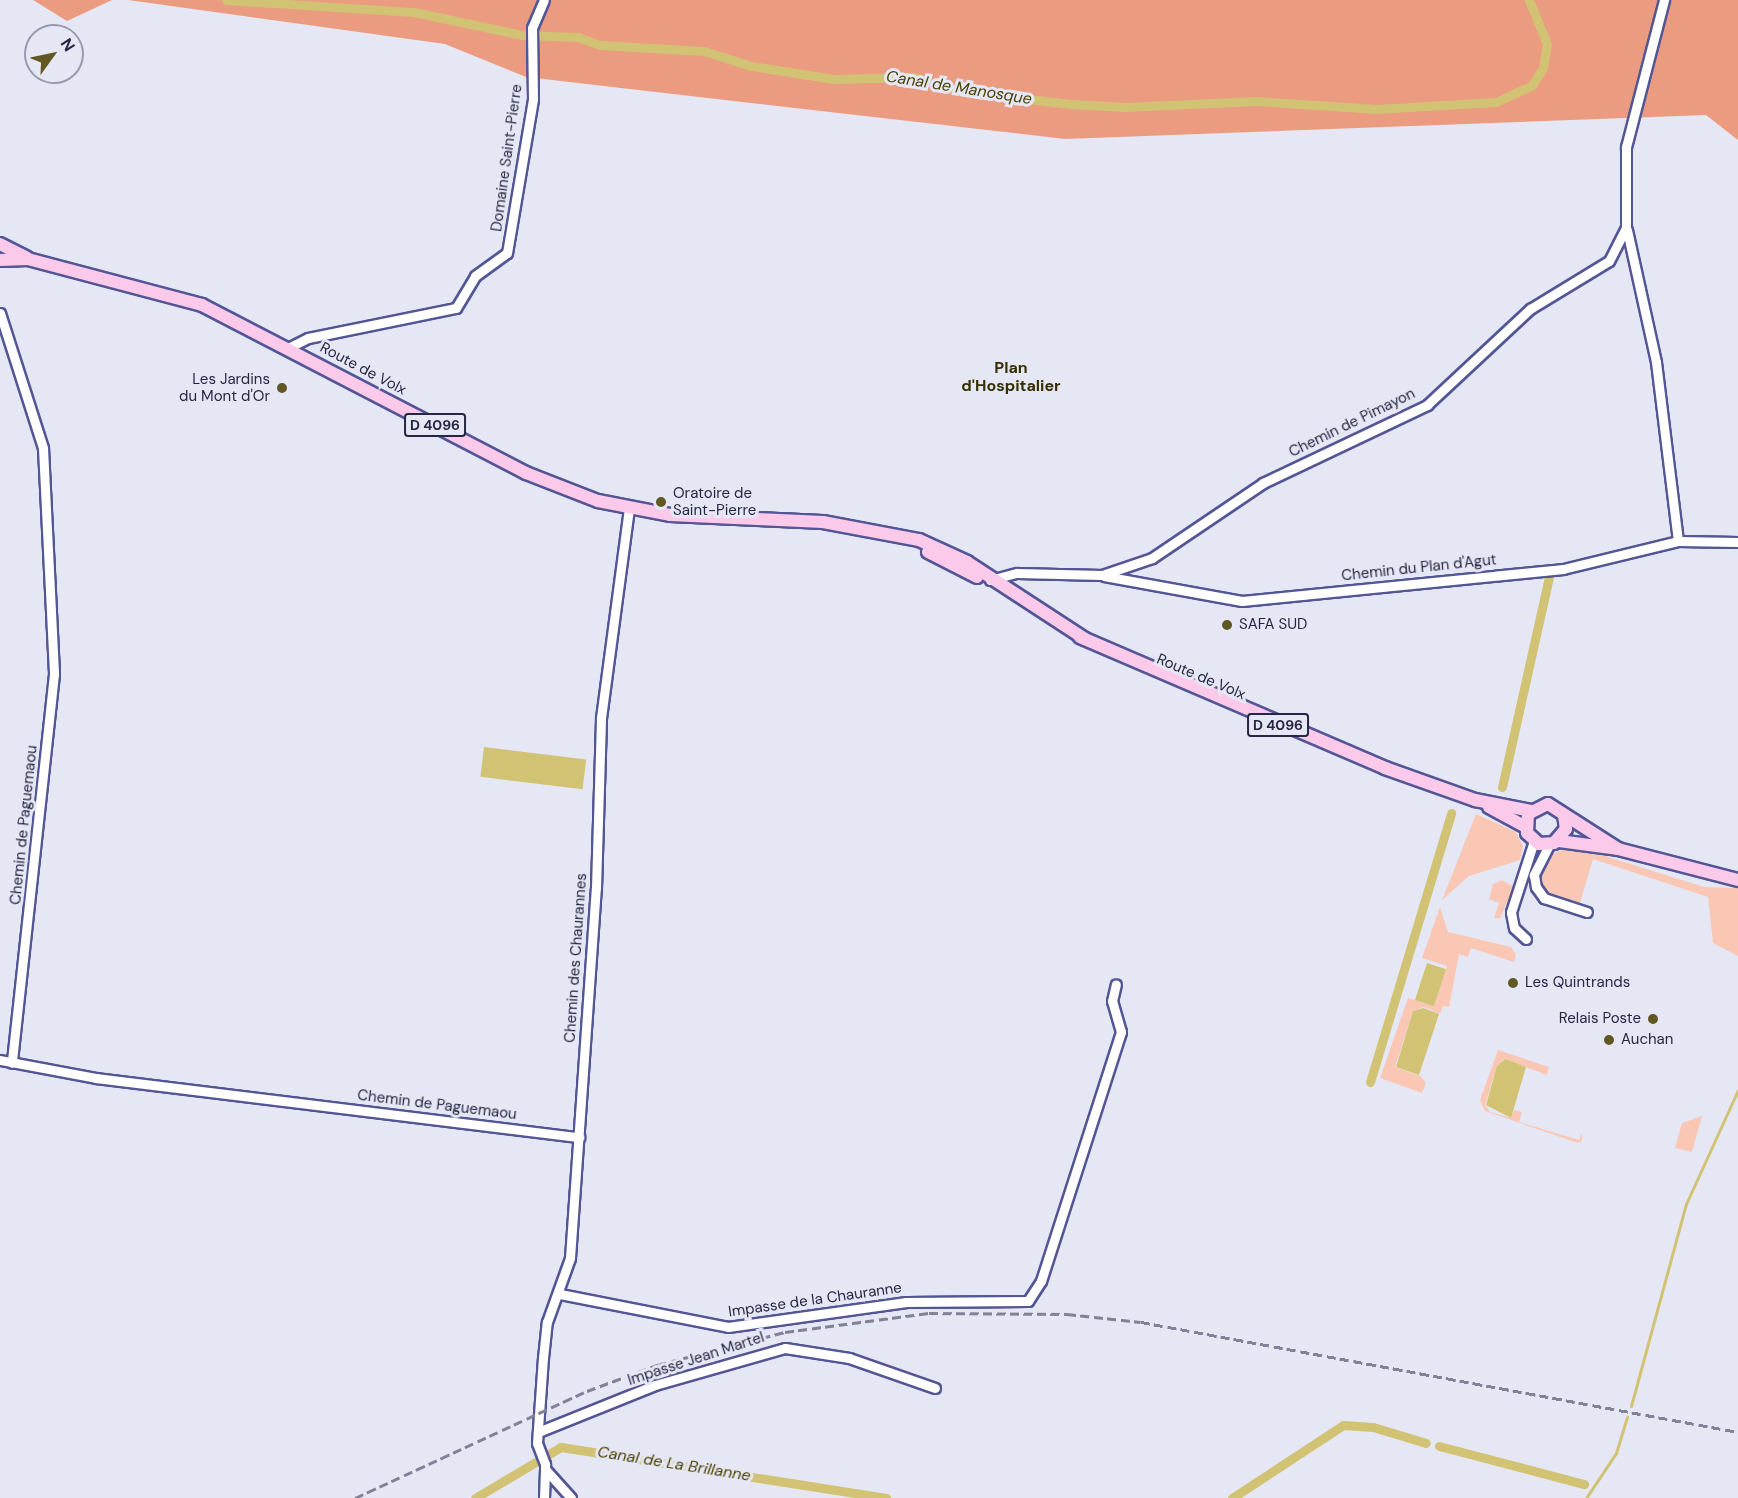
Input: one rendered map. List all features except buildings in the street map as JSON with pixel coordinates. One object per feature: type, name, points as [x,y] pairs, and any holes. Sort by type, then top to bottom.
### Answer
[{"type":"main road","name":"Route de Volx","points":[[0,244],[28,259],[202,304],[290,347],[526,473],[629,508],[859,527],[919,540],[997,580],[1085,639]]},
{"type":"main road","name":"Route de Volx","points":[[0,261],[28,259]]},
{"type":"main road","name":"Route de Volx","points":[[859,527],[943,559],[1085,639],[1232,707],[1475,800],[1526,827]]},
{"type":"main road","name":"Route de Volx","points":[[1475,800],[1531,810]]},
{"type":"main road","points":[[1618,849],[1548,804],[1531,810],[1526,827],[1534,841],[1618,849],[1738,880]]},
{"type":"main road","points":[[1554,843],[1566,829],[1564,815]]},
{"type":"street","name":"Domaine Saint-Pierre","points":[[290,347],[308,338],[456,308],[475,276],[507,254],[533,99],[532,33],[544,0]]},
{"type":"street","name":"Chemin de Pimayon","points":[[997,580],[1017,573],[1102,575],[1152,558],[1263,483],[1427,405],[1530,309],[1609,261],[1626,228],[1626,147],[1664,0]]},
{"type":"street","points":[[1626,228],[1655,353],[1678,541]]},
{"type":"street","name":"Chemin de Paguemaou","points":[[0,313],[44,448],[54,684],[12,1063],[579,1137]]},
{"type":"street","name":"Chemin des Chaurannes","points":[[545,1468],[538,1432],[546,1327],[569,1266],[579,1137],[601,718],[629,508]]},
{"type":"street","name":"Chemin du Plan d'Agut","points":[[1102,575],[1242,601],[1563,569],[1678,541],[1738,542]]},
{"type":"street","points":[[943,559],[997,580]]},
{"type":"street","points":[[1526,939],[1516,933],[1511,916],[1534,841]]},
{"type":"street","points":[[1554,843],[1534,875],[1536,887],[1544,898],[1587,912]]},
{"type":"street","name":"Impasse de la Chauranne","points":[[560,1294],[729,1328],[906,1302],[1028,1301],[1041,1281],[1121,1032],[1112,1001],[1116,984]]},
{"type":"street","points":[[0,1060],[12,1063]]},
{"type":"street","name":"Impasse Jean Martel","points":[[538,1432],[664,1382],[785,1348],[849,1358],[935,1388]]},
{"type":"street","points":[[544,1498],[545,1468]]},
{"type":"street","points":[[545,1468],[571,1498]]},
{"type":"shaded area","points":[[33,0],[112,0],[67,21]]},
{"type":"shaded area","points":[[128,0],[1738,0],[1738,140],[1706,115],[1065,139],[526,77],[445,44]]},
{"type":"shaded area","points":[[484,747],[586,760],[583,789],[480,777]]},
{"type":"shaded area","points":[[1476,814],[1516,832],[1523,846],[1520,860],[1469,876],[1442,900]]},
{"type":"shaded area","points":[[1573,846],[1704,887],[1738,888],[1738,956],[1713,943],[1708,897],[1593,859],[1580,903],[1544,891],[1539,877],[1544,863],[1551,854]]},
{"type":"shaded area","points":[[1502,880],[1514,887],[1500,918],[1494,918],[1499,903],[1489,899],[1493,884]]},
{"type":"shaded area","points":[[1440,907],[1448,932],[1511,947],[1516,955],[1514,962],[1471,948],[1468,957],[1459,954],[1449,1007],[1443,1006],[1440,1014],[1423,1007],[1413,1011],[1395,1067],[1420,1076],[1426,1083],[1422,1093],[1380,1078],[1408,998],[1434,1006],[1447,966],[1422,958]]},
{"type":"shaded area","points":[[1427,963],[1446,969],[1434,1006],[1415,1000]]},
{"type":"shaded area","points":[[1423,1008],[1439,1014],[1419,1075],[1396,1067],[1413,1011]]},
{"type":"shaded area","points":[[1498,1050],[1549,1067],[1547,1075],[1504,1059],[1497,1066],[1485,1105],[1490,1112],[1511,1118],[1514,1110],[1522,1112],[1519,1122],[1579,1140],[1582,1133],[1582,1141],[1578,1143],[1485,1111],[1480,1100]]},
{"type":"shaded area","points":[[1505,1059],[1526,1067],[1511,1118],[1486,1105],[1497,1066]]},
{"type":"shaded area","points":[[1702,1116],[1692,1152],[1675,1148],[1682,1123]]},
{"type":"waterway","name":"Canal de Manosque","points":[[226,0],[414,12],[522,35],[578,37],[600,45],[704,51],[751,66],[834,79],[913,77],[959,91],[1070,104],[1125,107],[1256,101],[1376,109],[1496,102],[1532,85],[1543,68],[1547,44],[1529,0]]},
{"type":"waterway","points":[[1502,787],[1549,577]]},
{"type":"waterway","points":[[1370,1082],[1451,813]]},
{"type":"waterway","points":[[1631,1406],[1686,1204],[1738,1090]]},
{"type":"waterway","points":[[1586,1498],[1616,1453],[1627,1417]]},
{"type":"waterway","name":"Canal de La Brillanne","points":[[1232,1498],[1343,1425],[1373,1427],[1426,1443]]},
{"type":"waterway","name":"Canal de La Brillanne","points":[[1439,1446],[1584,1484]]},
{"type":"waterway","name":"Canal de La Brillanne","points":[[475,1498],[561,1447],[886,1498]]},
{"type":"railway","points":[[355,1498],[587,1391],[657,1365],[785,1332],[929,1313],[1067,1314],[1141,1322],[1738,1432]]},
{"type":"place","name":"Les Jardins du Mont d'Or","points":[[282,388]]},
{"type":"place","name":"Oratoire de Saint-Pierre","points":[[661,502]]},
{"type":"place","name":"SAFA SUD","points":[[1227,625]]},
{"type":"place","name":"Les Quintrands","points":[[1513,983]]},
{"type":"place","name":"Relais Poste","points":[[1653,1019]]},
{"type":"place","name":"Auchan","points":[[1609,1040]]},
{"type":"district","name":"Plan d'Hospitalier","points":[[1011,377]]}]
